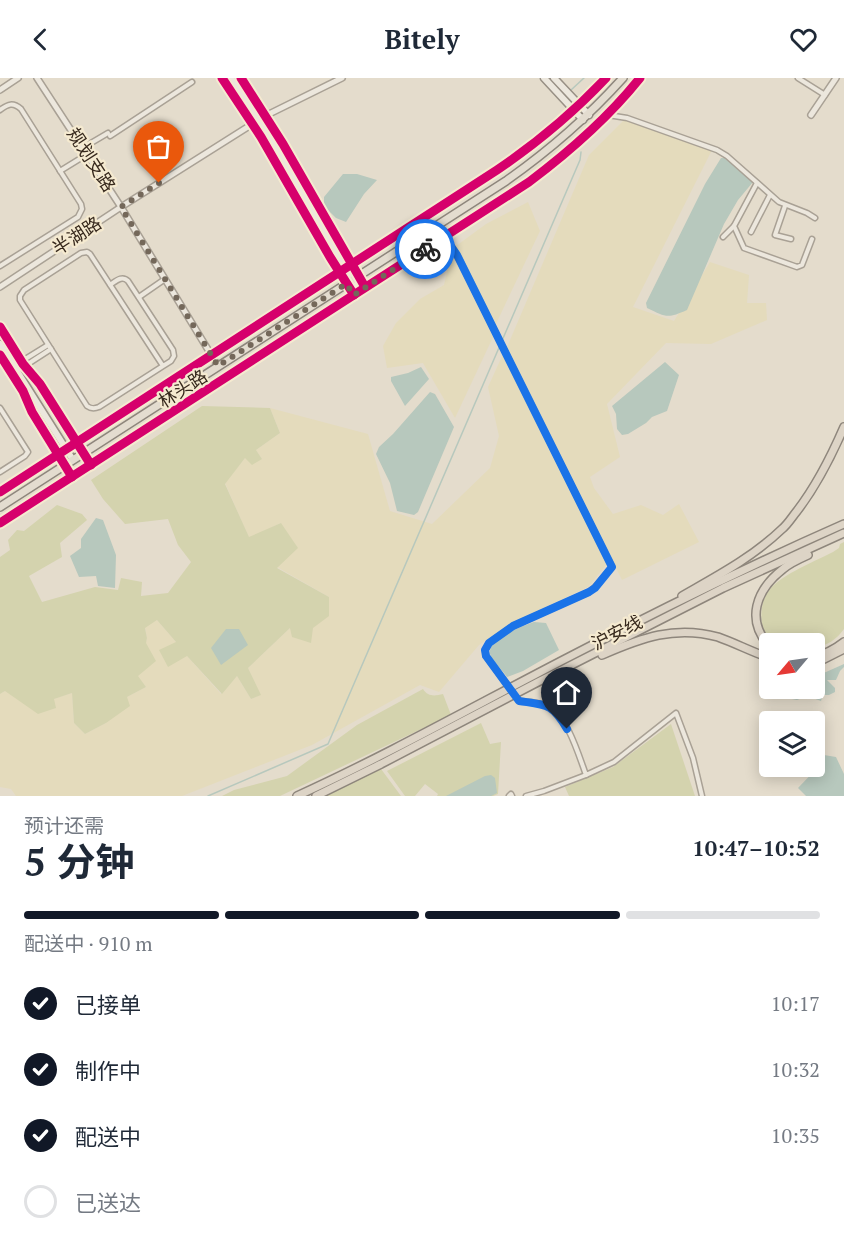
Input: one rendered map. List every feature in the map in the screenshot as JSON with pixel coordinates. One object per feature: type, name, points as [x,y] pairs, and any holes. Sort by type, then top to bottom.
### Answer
[{"type":"highway","points":[[630,626],[728,570],[784,528],[814,487],[830,460],[844,427]]},
{"type":"highway","name":"沪安线","points":[[316,796],[381,765],[630,626],[844,524]]},
{"type":"highway","name":"沪安线","points":[[297,796],[512,692],[536,683],[723,588],[844,534]]},
{"type":"highway","points":[[759,633],[755,619],[756,605],[762,591],[772,578],[784,568],[844,534]]},
{"type":"highway","points":[[536,683],[621,646],[667,633],[692,632],[718,638],[759,654]]},
{"type":"highway","points":[[825,654],[844,642]]},
{"type":"highway","points":[[825,658],[844,649]]},
{"type":"main road","points":[[231,78],[262,118],[359,291]]},
{"type":"main road","points":[[544,78],[577,107]]},
{"type":"main road","points":[[554,78],[586,117]]},
{"type":"main road","name":"林头路","points":[[0,507],[506,181],[538,158],[586,117],[623,78]]},
{"type":"main road","points":[[0,344],[2,356],[15,368],[73,460]]},
{"type":"street","points":[[0,90],[18,78]]},
{"type":"street","name":"规划支路","points":[[37,78],[121,207],[218,366]]},
{"type":"street","points":[[222,78],[346,268]]},
{"type":"street","points":[[241,78],[262,118]]},
{"type":"street","name":"半湖路","points":[[0,287],[252,124],[342,78]]},
{"type":"street","points":[[0,492],[526,150],[577,107],[606,78]]},
{"type":"street","points":[[0,523],[529,182],[607,115],[640,78]]},
{"type":"street","points":[[798,78],[825,95]]},
{"type":"street","points":[[811,115],[836,78]]},
{"type":"street","points":[[91,143],[192,82]]},
{"type":"street","points":[[0,110],[10,104],[21,109],[82,209],[78,217],[0,266]]},
{"type":"street","points":[[607,115],[627,118],[717,150],[785,206],[815,218]]},
{"type":"street","points":[[60,171],[86,155]]},
{"type":"street","points":[[723,237],[734,226],[757,183]]},
{"type":"street","points":[[751,232],[770,195]]},
{"type":"street","points":[[785,206],[775,235],[791,239]]},
{"type":"street","points":[[734,226],[744,248],[797,267],[802,265],[812,239]]},
{"type":"street","points":[[444,236],[463,266],[612,567],[589,592],[513,626],[489,643],[485,650],[486,656],[519,701],[545,705],[555,711],[567,729],[586,775]]},
{"type":"street","points":[[110,285],[120,279],[126,279],[174,353],[173,358],[163,366],[93,409],[87,406],[21,304],[20,296],[24,290],[84,252],[90,254],[110,285],[163,366]]},
{"type":"street","points":[[139,297],[165,279]]},
{"type":"street","points":[[0,327],[21,361],[40,384],[91,465]]},
{"type":"street","points":[[15,368],[21,361],[48,345]]},
{"type":"street","points":[[15,368],[25,366],[51,349]]},
{"type":"street","points":[[2,356],[23,391],[32,412],[72,477]]},
{"type":"street","points":[[0,408],[27,452],[25,456],[0,472]]},
{"type":"street","points":[[526,796],[586,775],[614,762],[676,713],[693,759],[702,796]]},
{"type":"shaded area","points":[[626,118],[712,150],[633,307],[674,321],[710,262],[749,275],[747,303],[766,303],[767,320],[711,344],[666,343],[607,404],[620,457],[590,477],[594,488],[613,514],[641,505],[663,515],[679,504],[699,542],[622,580],[507,347],[589,155]]},
{"type":"shaded area","points":[[721,158],[728,158],[753,182],[738,200],[724,224],[687,310],[671,316],[658,313],[647,308],[646,303],[705,184]]},
{"type":"shaded area","points":[[343,174],[357,174],[377,180],[364,194],[346,222],[336,218],[324,206],[324,197]]},
{"type":"shaded area","points":[[528,202],[540,231],[495,326],[456,246],[486,224]]},
{"type":"shaded area","points":[[454,255],[494,335],[455,418],[423,363],[387,368],[383,346],[396,323],[420,299],[444,285],[450,259]]},
{"type":"shaded area","points":[[503,354],[607,564],[588,587],[513,622],[479,645],[439,692],[420,685],[312,745],[182,796],[16,796],[11,789],[0,787],[0,694],[5,691],[53,699],[72,693],[74,723],[85,734],[106,723],[127,697],[146,687],[137,676],[147,638],[145,627],[157,620],[221,694],[237,676],[251,699],[260,695],[248,668],[291,627],[313,628],[329,597],[277,567],[281,523],[249,538],[225,483],[245,458],[262,459],[256,450],[280,433],[270,408],[368,434],[390,511],[432,524],[490,468],[499,436],[488,387]]},
{"type":"shaded area","points":[[665,362],[679,375],[667,411],[652,417],[628,434],[622,435],[617,429],[616,414],[612,406]]},
{"type":"shaded area","points":[[421,367],[429,379],[405,406],[391,377]]},
{"type":"shaded area","points":[[430,392],[435,394],[454,427],[418,512],[414,515],[397,511],[390,483],[376,454],[379,447]]},
{"type":"shaded area","points":[[96,518],[103,520],[116,555],[115,588],[98,586],[96,576],[79,577],[70,556],[81,548],[81,539]]},
{"type":"shaded area","points":[[534,622],[546,623],[559,650],[523,671],[507,677],[491,656],[491,648],[500,638]]},
{"type":"shaded area","points":[[226,629],[239,629],[248,645],[221,665],[211,648]]},
{"type":"shaded area","points":[[844,664],[836,680],[827,680],[835,688],[835,692],[829,695],[825,695],[826,672]]},
{"type":"shaded area","points":[[825,755],[836,757],[844,774],[844,796],[806,796],[798,788],[809,777],[825,777]]},
{"type":"shaded area","points":[[491,775],[495,778],[497,793],[491,796],[446,796],[485,776]]},
{"type":"green space","points":[[202,406],[270,408],[280,433],[256,450],[262,459],[252,465],[245,458],[225,484],[249,537],[281,523],[298,548],[277,568],[329,597],[329,616],[313,628],[311,643],[292,637],[290,628],[248,668],[261,695],[251,699],[237,676],[222,694],[187,656],[168,667],[159,650],[176,642],[157,620],[145,628],[146,643],[156,661],[138,676],[146,687],[127,697],[130,706],[85,734],[74,723],[72,693],[54,699],[56,708],[38,714],[5,691],[0,694],[0,557],[10,550],[8,540],[17,530],[24,531],[57,505],[82,514],[87,520],[60,543],[62,557],[29,576],[42,602],[95,587],[118,590],[121,578],[142,582],[141,596],[168,593],[191,562],[178,545],[168,519],[125,524],[103,499],[91,480]]},
{"type":"green space","points":[[844,542],[844,629],[825,644],[825,633],[765,633],[761,612],[769,590],[803,566],[833,552],[839,548]]},
{"type":"green space","points":[[423,689],[432,695],[443,694],[451,715],[280,796],[222,796],[234,790],[287,776],[357,725]]},
{"type":"green space","points":[[481,723],[490,744],[501,742],[498,794],[493,796],[437,796],[438,794],[425,784],[415,796],[405,796],[387,771]]},
{"type":"green space","points":[[671,724],[695,796],[569,796],[565,787],[613,767]]},
{"type":"green space","points":[[381,769],[401,796],[324,796]]},
{"type":"waterway","points":[[571,90],[584,78]]},
{"type":"waterway","points":[[208,796],[328,744],[580,160],[581,152]]},
{"type":"cycle path","points":[[222,78],[261,137],[354,295]]},
{"type":"cycle path","points":[[241,78],[283,144],[365,287]]},
{"type":"cycle path","points":[[0,492],[497,170],[554,127],[606,78]]},
{"type":"cycle path","points":[[0,523],[529,182],[588,134],[640,78]]},
{"type":"cycle path","points":[[0,327],[23,364],[40,384],[91,465]]},
{"type":"cycle path","points":[[0,355],[72,477]]},
{"type":"way so far","points":[[159,183],[121,207],[218,366],[346,284],[354,295],[425,249]]},
{"type":"route","points":[[425,249],[444,236],[457,255],[612,567],[589,592],[513,626],[489,643],[485,650],[486,656],[519,701],[550,707],[567,729]]}]
